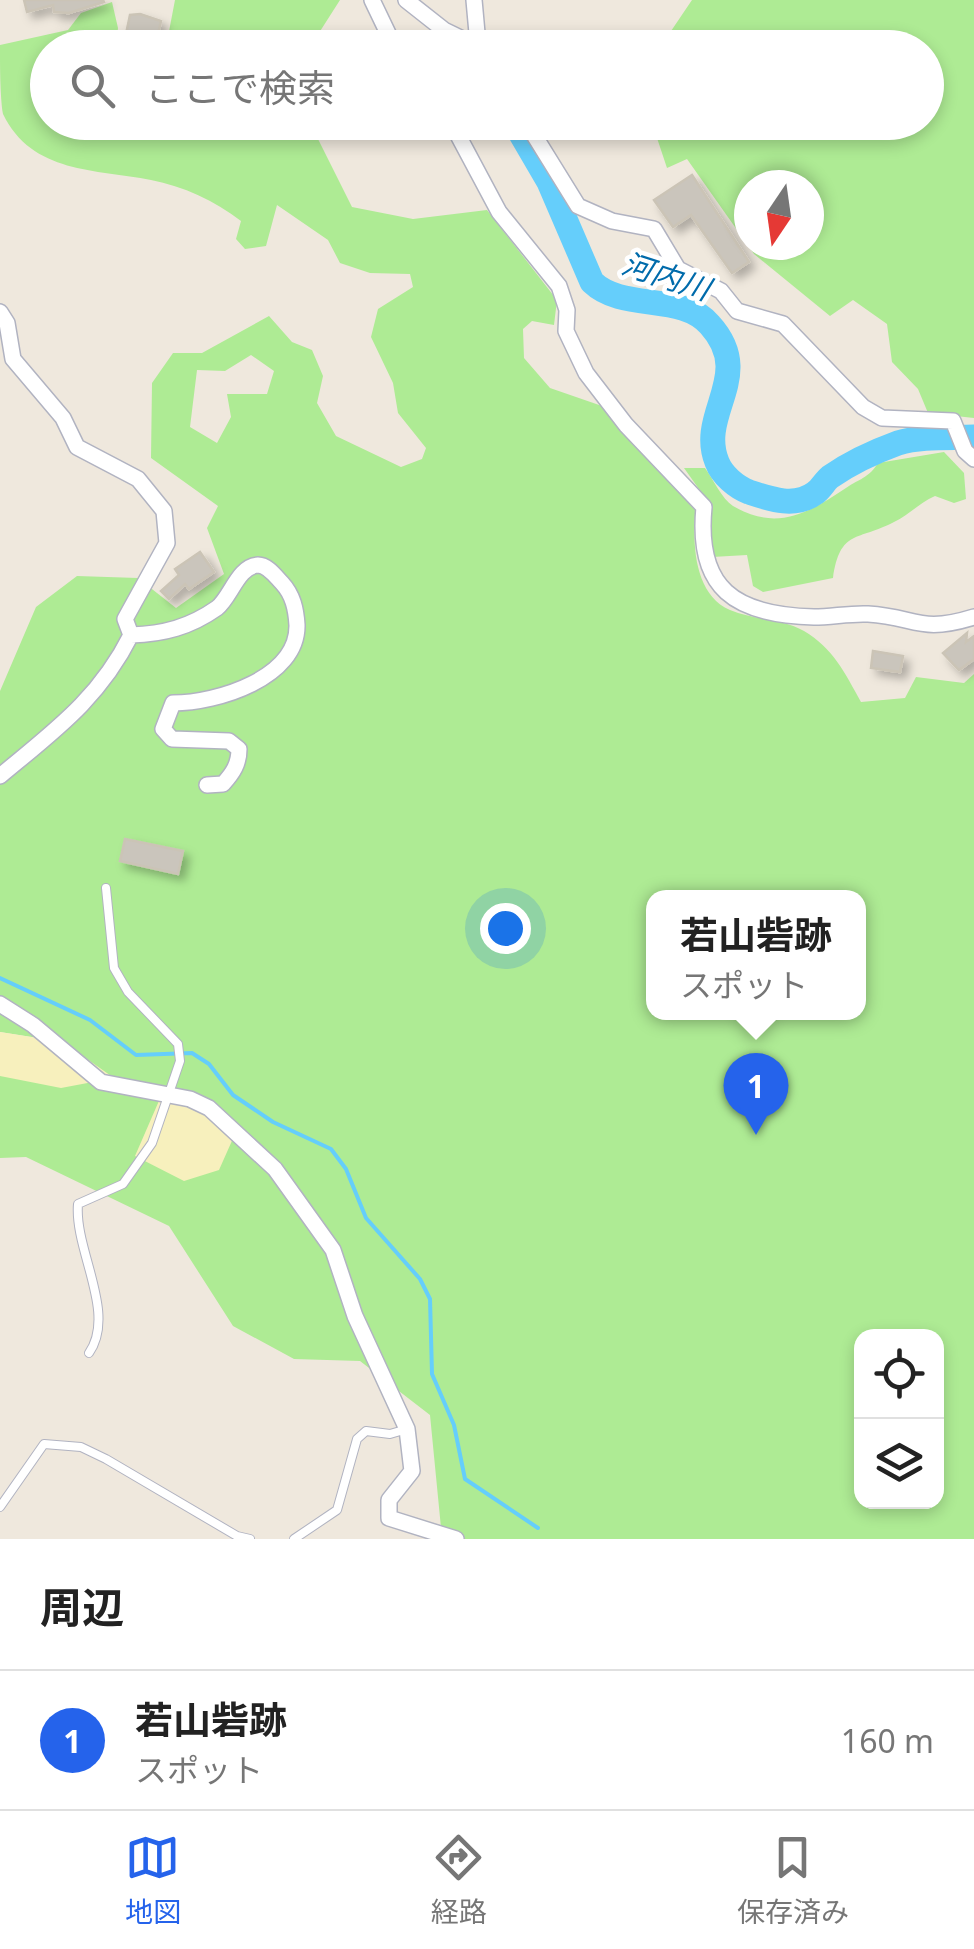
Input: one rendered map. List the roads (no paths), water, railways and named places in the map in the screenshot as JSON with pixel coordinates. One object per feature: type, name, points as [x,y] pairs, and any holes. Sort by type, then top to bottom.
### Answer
[{"type":"street","points":[[406,0],[444,30]]},
{"type":"street","points":[[474,0],[477,30]]},
{"type":"street","points":[[373,5],[386,30]]},
{"type":"street","points":[[461,140],[499,212],[559,286],[567,310],[566,331],[586,373],[626,425],[704,507],[700,544],[711,578],[728,597],[812,617],[870,614],[932,628],[974,617]]},
{"type":"street","points":[[537,140],[578,206],[612,221],[654,229],[678,269],[721,291],[742,313],[783,324],[863,407],[882,418],[957,424],[970,455]]},
{"type":"street","points":[[0,312],[7,323],[13,359],[63,418],[78,448],[138,479],[164,511],[167,543],[125,619],[131,635]]},
{"type":"street","points":[[131,635],[182,628],[220,606],[246,570],[257,565],[266,567],[288,589],[296,608],[297,635],[292,652],[282,665],[206,700],[173,703],[166,710],[163,729],[172,739],[228,741],[238,749],[239,761],[230,777],[222,784],[207,785]]},
{"type":"street","points":[[0,776],[90,702],[131,635]]},
{"type":"street","points":[[0,1004],[33,1025],[102,1082],[171,1095],[210,1108],[242,1134],[324,1230],[355,1316],[406,1429],[412,1471],[388,1500],[389,1518],[456,1539]]},
{"type":"lane","points":[[89,1354],[98,1340],[97,1307],[76,1226],[78,1204],[123,1184],[152,1143],[180,1061],[178,1044],[128,992],[114,968],[106,888]]},
{"type":"lane","points":[[294,1539],[337,1510],[356,1439],[366,1432],[390,1434],[406,1429]]},
{"type":"lane","points":[[0,1507],[44,1444],[80,1447],[237,1536],[250,1539]]},
{"type":"waterway","name":"河内川","points":[[524,140],[549,182],[592,282],[620,297],[669,305],[698,315],[723,344],[727,378],[713,444],[719,467],[739,487],[774,499],[799,500],[815,493],[846,467],[898,443],[974,437]]},
{"type":"waterway","points":[[0,978],[90,1020],[136,1055],[192,1053],[209,1064],[233,1095],[273,1122],[331,1149],[346,1169],[366,1218],[420,1279],[430,1299],[432,1374],[454,1425],[465,1479],[538,1528]]},
{"type":"place","name":"若山砦跡","points":[[756,1135]]}]
